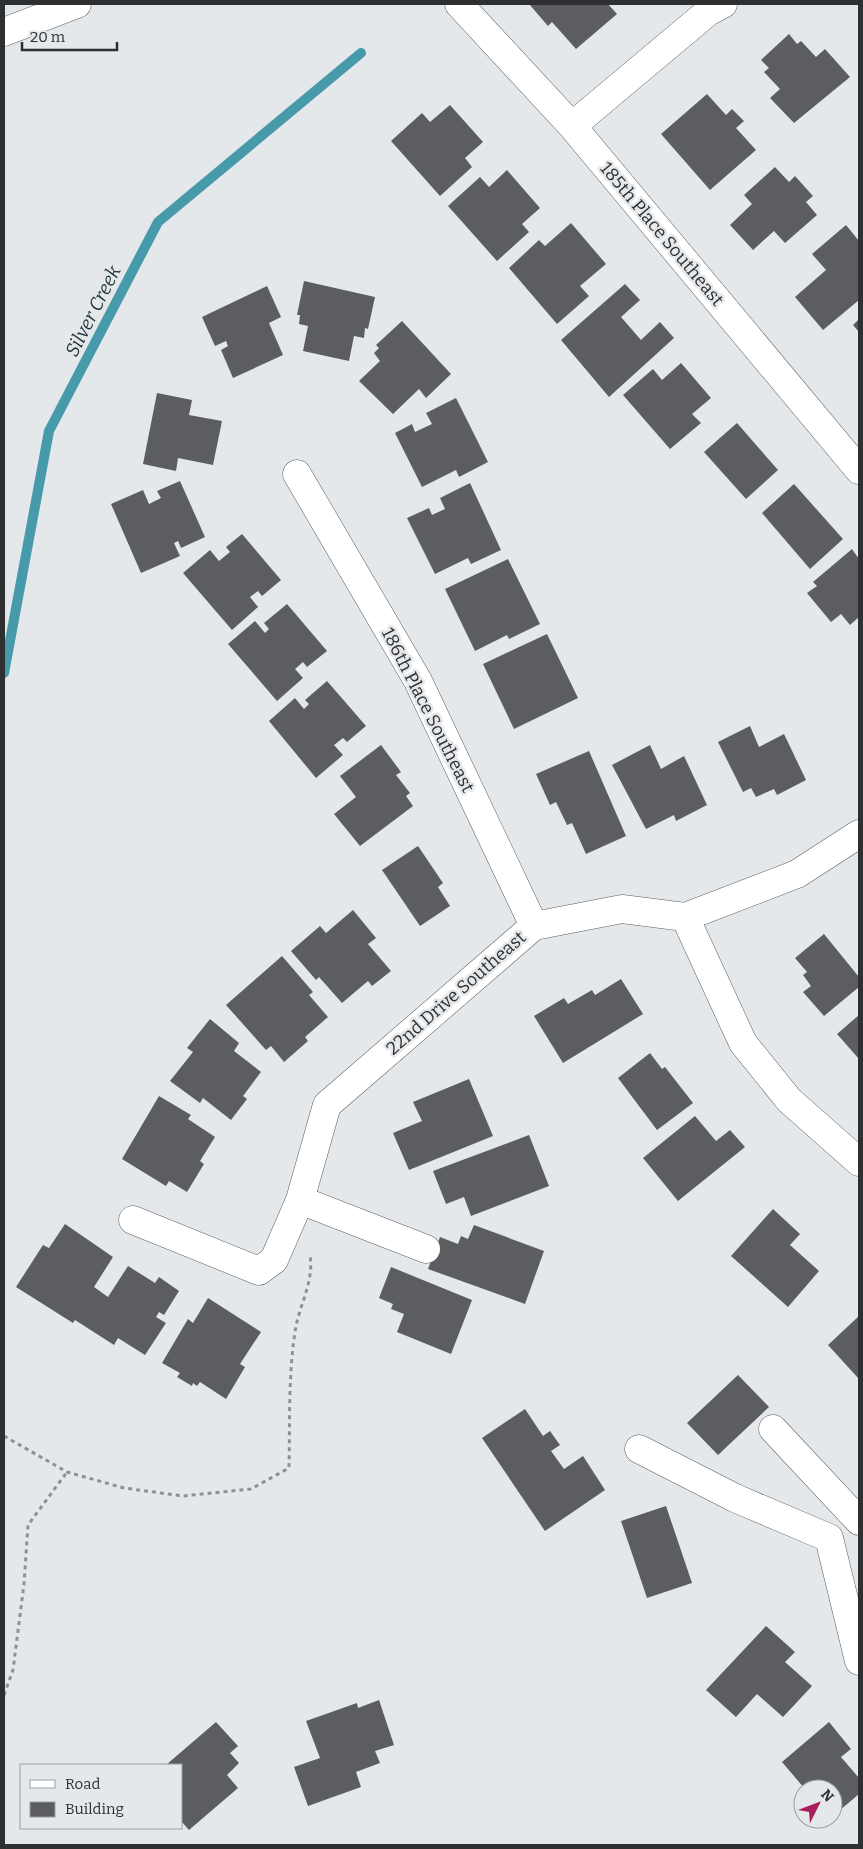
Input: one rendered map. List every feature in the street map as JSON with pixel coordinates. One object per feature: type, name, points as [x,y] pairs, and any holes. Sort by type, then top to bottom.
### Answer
[{"type":"street","points":[[4,32],[77,4]]},
{"type":"street","name":"185th Place Southeast","points":[[460,4],[572,126],[859,470]]},
{"type":"street","points":[[572,126],[708,12],[723,4]]},
{"type":"street","name":"186th Place Southeast","points":[[297,474],[418,681],[534,926]]},
{"type":"street","name":"22nd Drive Southeast","points":[[133,1220],[259,1271],[274,1260],[300,1200],[327,1105],[534,926],[622,909],[685,917],[797,874],[859,834]]},
{"type":"street","points":[[685,917],[743,1043],[789,1100],[859,1162]]},
{"type":"street","points":[[300,1200],[426,1249]]},
{"type":"street","points":[[773,1428],[858,1517],[829,1538]]},
{"type":"street","points":[[639,1449],[735,1498],[829,1538]]},
{"type":"street","points":[[829,1538],[859,1661]]},
{"type":"path","points":[[4,1436],[67,1472],[124,1488],[183,1496],[251,1489],[290,1468],[291,1378],[296,1326],[312,1269],[309,1252]]},
{"type":"path","points":[[4,1695],[13,1670],[24,1584],[28,1525],[67,1472]]},
{"type":"building","points":[[529,4],[608,4],[617,14],[576,49],[552,22],[548,26]]},
{"type":"building","points":[[789,34],[797,44],[801,41],[816,57],[825,49],[850,77],[794,123],[770,98],[780,89],[764,72],[769,68],[761,60]]},
{"type":"building","points":[[707,94],[726,115],[732,109],[744,121],[736,128],[756,150],[710,190],[661,134]]},
{"type":"building","points":[[450,105],[483,142],[465,158],[472,167],[440,196],[391,141],[422,113],[430,122]]},
{"type":"building","points":[[775,167],[789,182],[795,176],[813,196],[806,202],[817,215],[785,243],[774,231],[753,250],[730,225],[752,204],[744,195]]},
{"type":"building","points":[[507,170],[540,208],[522,224],[529,232],[497,261],[448,206],[480,177],[489,187]]},
{"type":"building","points":[[571,223],[606,264],[580,286],[589,296],[557,324],[509,268],[539,240],[545,246]]},
{"type":"building","points":[[846,225],[859,241],[859,300],[823,330],[795,297],[826,270],[812,254]]},
{"type":"building","points":[[304,281],[375,297],[368,329],[365,328],[364,338],[354,336],[349,361],[303,351],[308,326],[299,324],[300,315],[297,315]]},
{"type":"building","points":[[625,284],[640,300],[621,317],[641,340],[660,322],[674,338],[609,397],[561,340]]},
{"type":"building","points":[[267,286],[281,317],[269,323],[283,355],[233,378],[221,350],[228,346],[226,341],[215,346],[202,317]]},
{"type":"building","points":[[859,319],[859,332],[853,325]]},
{"type":"building","points":[[402,321],[451,374],[426,398],[419,389],[393,414],[359,381],[380,361],[374,353],[379,348],[376,345]]},
{"type":"building","points":[[681,363],[711,398],[692,414],[701,423],[670,449],[623,395],[653,369],[662,380]]},
{"type":"building","points":[[157,393],[192,400],[189,415],[222,421],[213,465],[178,458],[176,471],[143,464]]},
{"type":"building","points":[[456,398],[488,462],[459,477],[456,470],[422,487],[395,433],[412,424],[415,432],[432,424],[426,413]]},
{"type":"building","points":[[737,423],[778,470],[746,499],[704,452]]},
{"type":"building","points":[[180,481],[205,537],[181,548],[178,541],[174,543],[180,556],[141,573],[111,504],[143,490],[149,504],[161,498],[157,491]]},
{"type":"building","points":[[470,483],[501,550],[471,564],[468,558],[435,574],[407,518],[429,508],[432,515],[445,509],[440,498]]},
{"type":"building","points":[[794,484],[843,539],[810,569],[762,513]]},
{"type":"building","points":[[242,534],[281,580],[262,596],[258,591],[250,597],[258,607],[232,630],[183,573],[210,550],[219,561],[230,552],[226,547]]},
{"type":"building","points":[[852,549],[859,559],[859,617],[850,625],[841,614],[831,622],[807,593],[817,586],[813,582]]},
{"type":"building","points":[[508,559],[540,624],[509,639],[507,635],[475,651],[445,589]]},
{"type":"building","points":[[287,604],[327,651],[307,667],[303,662],[295,669],[303,678],[277,701],[228,644],[255,621],[265,633],[269,629],[264,623]]},
{"type":"building","points":[[547,634],[578,698],[514,729],[483,664]]},
{"type":"building","points":[[327,681],[366,726],[347,742],[343,738],[334,745],[343,755],[316,778],[269,721],[295,698],[304,709],[309,704],[305,700]]},
{"type":"building","points":[[750,726],[759,747],[784,734],[806,780],[777,795],[774,789],[756,797],[751,788],[743,792],[718,742]]},
{"type":"building","points":[[381,745],[401,772],[396,775],[410,793],[406,796],[413,806],[360,846],[334,814],[356,797],[340,776]]},
{"type":"building","points":[[650,745],[661,769],[684,756],[707,805],[676,821],[674,815],[646,829],[612,765]]},
{"type":"building","points":[[589,751],[626,836],[586,854],[572,823],[567,825],[556,802],[550,805],[536,774]]},
{"type":"building","points":[[418,846],[443,883],[438,887],[450,906],[420,926],[382,870]]},
{"type":"building","points":[[353,910],[376,938],[368,944],[391,971],[372,986],[368,981],[342,1003],[319,977],[316,980],[291,951],[320,926],[326,933]]},
{"type":"building","points":[[824,934],[859,977],[859,987],[824,1016],[803,992],[811,986],[803,975],[807,972],[795,958]]},
{"type":"building","points":[[282,956],[313,992],[309,995],[328,1017],[305,1037],[308,1041],[284,1062],[271,1046],[266,1050],[226,1005]]},
{"type":"building","points":[[621,979],[643,1014],[563,1063],[534,1016],[564,998],[568,1004],[592,990],[595,995]]},
{"type":"building","points":[[859,1015],[859,1059],[837,1034]]},
{"type":"building","points":[[210,1019],[239,1043],[234,1051],[261,1072],[243,1096],[247,1099],[231,1120],[203,1098],[200,1103],[170,1081],[193,1052],[187,1048]]},
{"type":"building","points":[[650,1053],[662,1069],[665,1067],[693,1103],[657,1130],[618,1078]]},
{"type":"building","points":[[469,1079],[493,1136],[409,1170],[393,1133],[422,1121],[413,1102]]},
{"type":"building","points":[[159,1096],[191,1115],[188,1119],[215,1137],[200,1161],[204,1164],[187,1192],[169,1181],[166,1186],[122,1159]]},
{"type":"building","points":[[695,1116],[716,1141],[730,1130],[745,1147],[678,1201],[643,1158]]},
{"type":"building","points":[[529,1135],[549,1186],[471,1216],[464,1197],[446,1204],[433,1171]]},
{"type":"building","points":[[773,1209],[800,1234],[790,1245],[819,1271],[788,1307],[731,1256]]},
{"type":"building","points":[[65,1224],[113,1257],[94,1287],[108,1297],[128,1266],[155,1283],[159,1277],[179,1291],[164,1315],[159,1312],[156,1317],[166,1323],[145,1355],[118,1338],[114,1345],[75,1320],[73,1323],[16,1287],[43,1245],[49,1248]]},
{"type":"building","points":[[474,1225],[544,1251],[525,1304],[428,1269],[440,1237],[458,1244],[461,1236],[468,1239]]},
{"type":"building","points":[[391,1267],[472,1300],[451,1354],[397,1332],[404,1314],[391,1309],[393,1304],[379,1298]]},
{"type":"building","points":[[208,1298],[261,1332],[240,1364],[245,1367],[226,1399],[200,1382],[197,1386],[193,1383],[192,1386],[177,1377],[180,1373],[162,1363],[188,1319],[193,1323]]},
{"type":"building","points":[[859,1316],[859,1379],[828,1345]]},
{"type":"building","points":[[738,1375],[769,1407],[718,1455],[687,1423]]},
{"type":"building","points":[[525,1409],[543,1436],[550,1431],[560,1445],[551,1451],[564,1469],[583,1456],[605,1490],[545,1531],[482,1438]]},
{"type":"building","points":[[666,1506],[692,1583],[647,1598],[621,1521]]},
{"type":"building","points":[[766,1626],[795,1652],[785,1662],[812,1686],[783,1717],[757,1694],[736,1717],[706,1690]]},
{"type":"building","points":[[379,1700],[394,1745],[375,1751],[380,1763],[356,1772],[361,1787],[308,1806],[294,1767],[320,1758],[306,1721],[357,1703],[358,1708]]},
{"type":"building","points":[[216,1722],[238,1746],[230,1753],[239,1763],[227,1775],[238,1788],[189,1830],[182,1822],[182,1764],[167,1764]]},
{"type":"building","points":[[829,1722],[851,1749],[841,1757],[859,1778],[859,1794],[843,1808],[843,1779],[796,1779],[782,1762]]},
{"type":"waterway","name":"Silver Creek","points":[[4,673],[49,431],[158,222],[361,53]]}]
